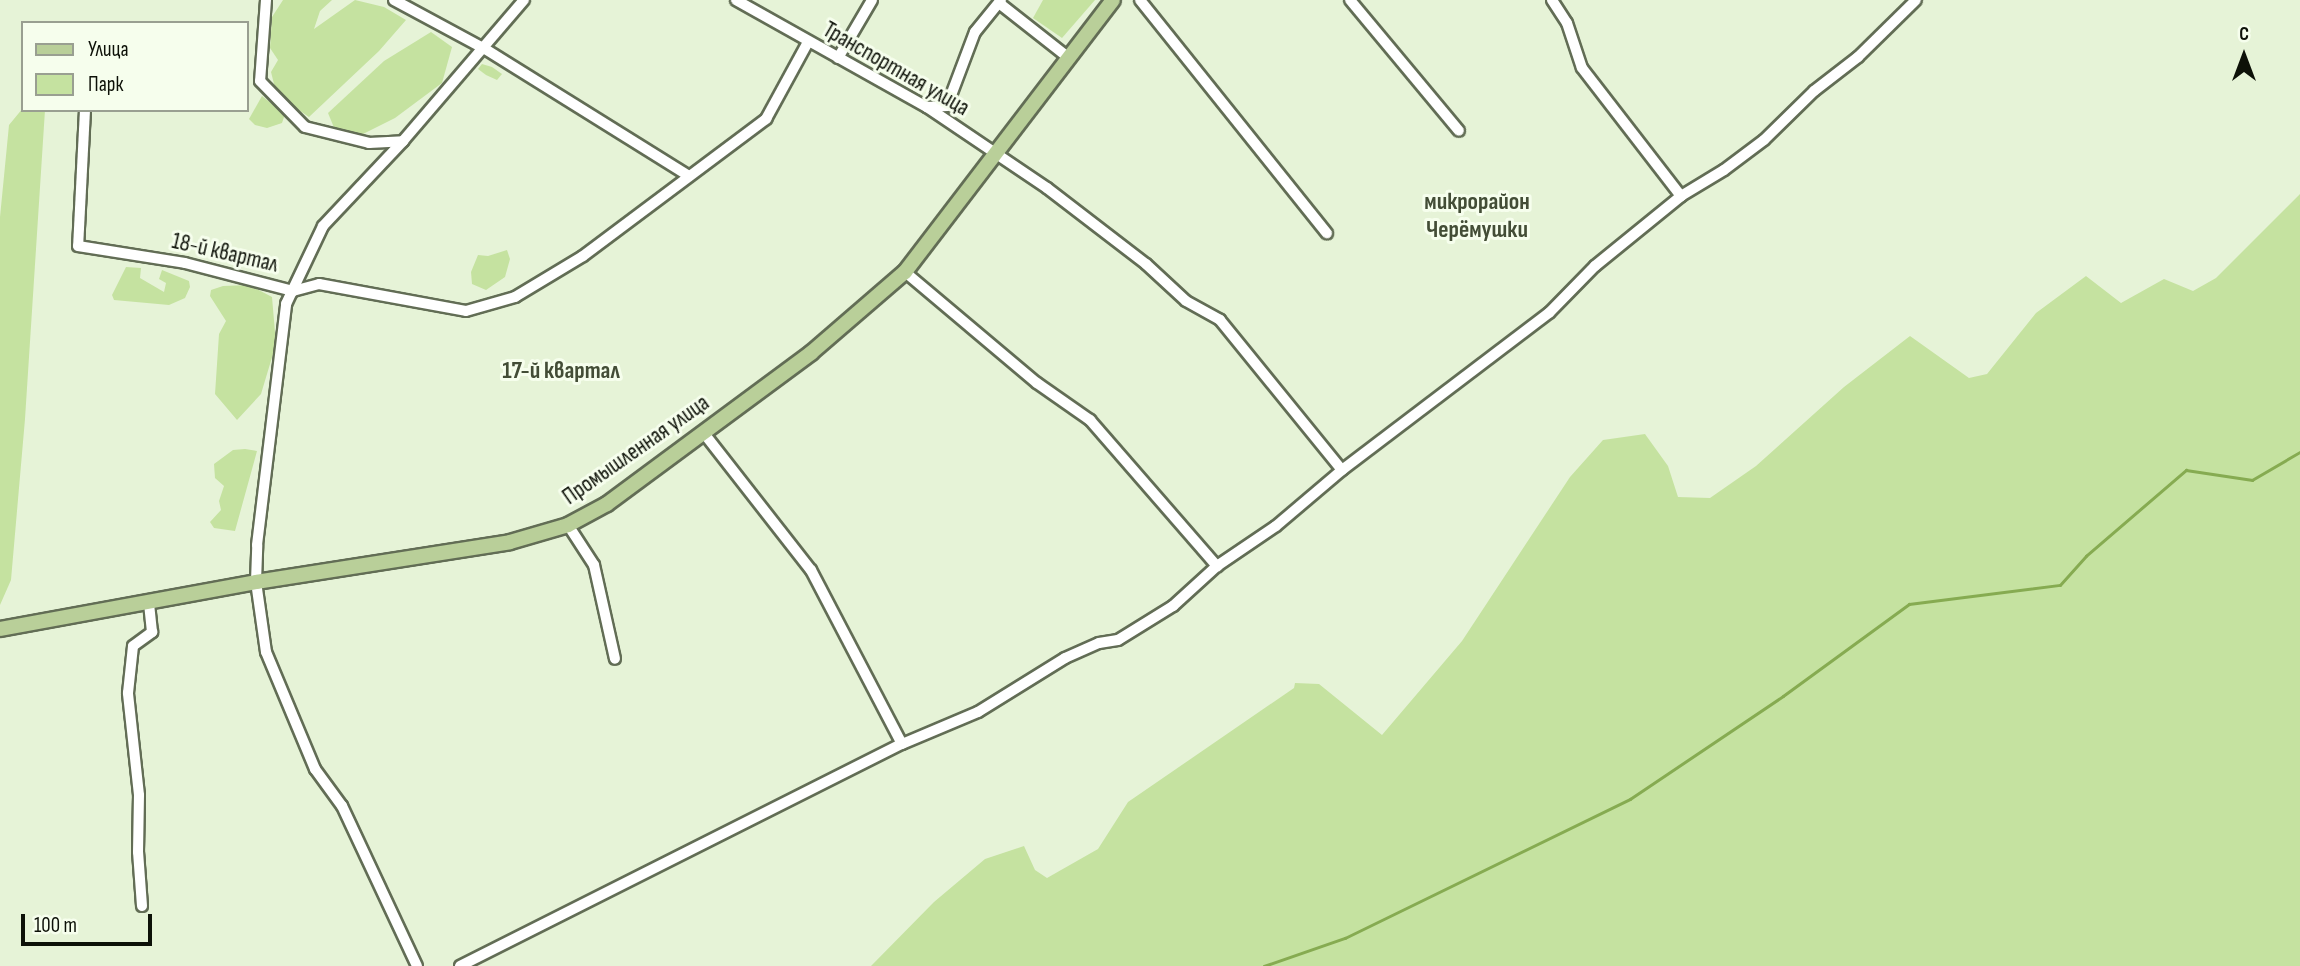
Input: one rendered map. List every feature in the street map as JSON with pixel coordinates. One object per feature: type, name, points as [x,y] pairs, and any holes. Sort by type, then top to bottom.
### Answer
[{"type":"main road","name":"Промышленная улица","points":[[0,629],[256,582],[510,542],[568,525],[618,496],[811,353],[905,272],[997,156],[1113,0]]},
{"type":"street","points":[[266,0],[260,81],[305,127],[369,143],[403,141]]},
{"type":"street","points":[[394,0],[485,49],[689,176]]},
{"type":"street","name":"18-й квартал","points":[[85,112],[78,246],[185,263],[293,291],[323,226],[485,49],[524,0]]},
{"type":"street","name":"Транспортная улица","points":[[736,0],[927,107],[1047,188],[1186,301],[1220,320],[1342,470]]},
{"type":"street","points":[[838,58],[872,0]]},
{"type":"street","points":[[1140,0],[1327,233]]},
{"type":"street","points":[[1350,0],[1459,131]]},
{"type":"street","points":[[1552,0],[1567,23],[1582,68],[1681,196]]},
{"type":"street","points":[[460,966],[902,744],[978,712],[1065,658],[1099,643],[1118,640],[1172,606],[1217,566],[1276,526],[1342,470],[1549,313],[1595,266],[1681,196],[1724,170],[1765,139],[1916,0]]},
{"type":"street","points":[[927,107],[947,106],[975,32],[1000,1],[1069,58]]},
{"type":"street","points":[[417,966],[342,806],[315,769],[266,652],[256,582],[286,304],[293,291],[319,284],[466,311],[515,297],[583,256],[766,119],[808,42]]},
{"type":"street","points":[[905,272],[1037,383],[1090,420],[1217,566]]},
{"type":"street","points":[[703,432],[811,570],[902,744]]},
{"type":"street","points":[[568,525],[594,565],[615,659]]},
{"type":"street","points":[[142,906],[138,852],[139,795],[128,693],[133,646],[152,632],[149,601]]},
{"type":"green space","points":[[283,0],[332,0],[320,11],[314,29],[355,0],[384,7],[406,20],[379,51],[309,117],[287,102],[275,88],[271,72],[278,60],[270,48],[272,17]]},
{"type":"green space","points":[[1043,0],[1095,0],[1062,38],[1033,18]]},
{"type":"green space","points":[[431,32],[452,47],[442,83],[395,118],[361,135],[335,130],[328,113],[384,61]]},
{"type":"green space","points":[[482,64],[502,74],[497,80],[486,75],[478,69]]},
{"type":"green space","points":[[262,96],[285,114],[282,123],[267,128],[255,125],[249,119]]},
{"type":"green space","points":[[21,110],[45,112],[25,419],[11,580],[0,605],[0,217],[9,125]]},
{"type":"green space","points":[[2300,194],[2300,966],[871,966],[934,902],[985,859],[1024,846],[1035,870],[1047,878],[1098,849],[1128,802],[1294,688],[1295,683],[1319,684],[1382,735],[1462,641],[1570,477],[1603,440],[1645,434],[1668,466],[1678,497],[1710,498],[1756,466],[1844,387],[1910,336],[1969,378],[1987,374],[2036,313],[2086,276],[2121,303],[2164,279],[2193,291],[2216,278]]},
{"type":"green space","points":[[507,250],[510,259],[505,277],[486,290],[472,284],[471,272],[478,255],[488,256]]},
{"type":"green space","points":[[126,267],[141,268],[140,278],[164,292],[166,283],[159,279],[162,270],[189,281],[190,287],[185,298],[169,305],[114,300],[112,295]]},
{"type":"green space","points":[[249,285],[272,297],[276,344],[261,394],[237,420],[215,394],[219,334],[226,321],[210,296],[211,290],[223,286]]},
{"type":"green space","points":[[233,450],[257,451],[235,531],[214,528],[210,522],[221,510],[219,501],[224,486],[215,478],[214,464]]},
{"type":"waterway","points":[[1264,966],[1345,938],[1630,799],[1783,696],[1909,604],[2060,585],[2086,556],[2186,470],[2252,480],[2300,452]]},
{"type":"district","name":"микрорайон Черёмушки","points":[[1477,216]]},
{"type":"district","name":"17-й квартал","points":[[561,371]]}]
